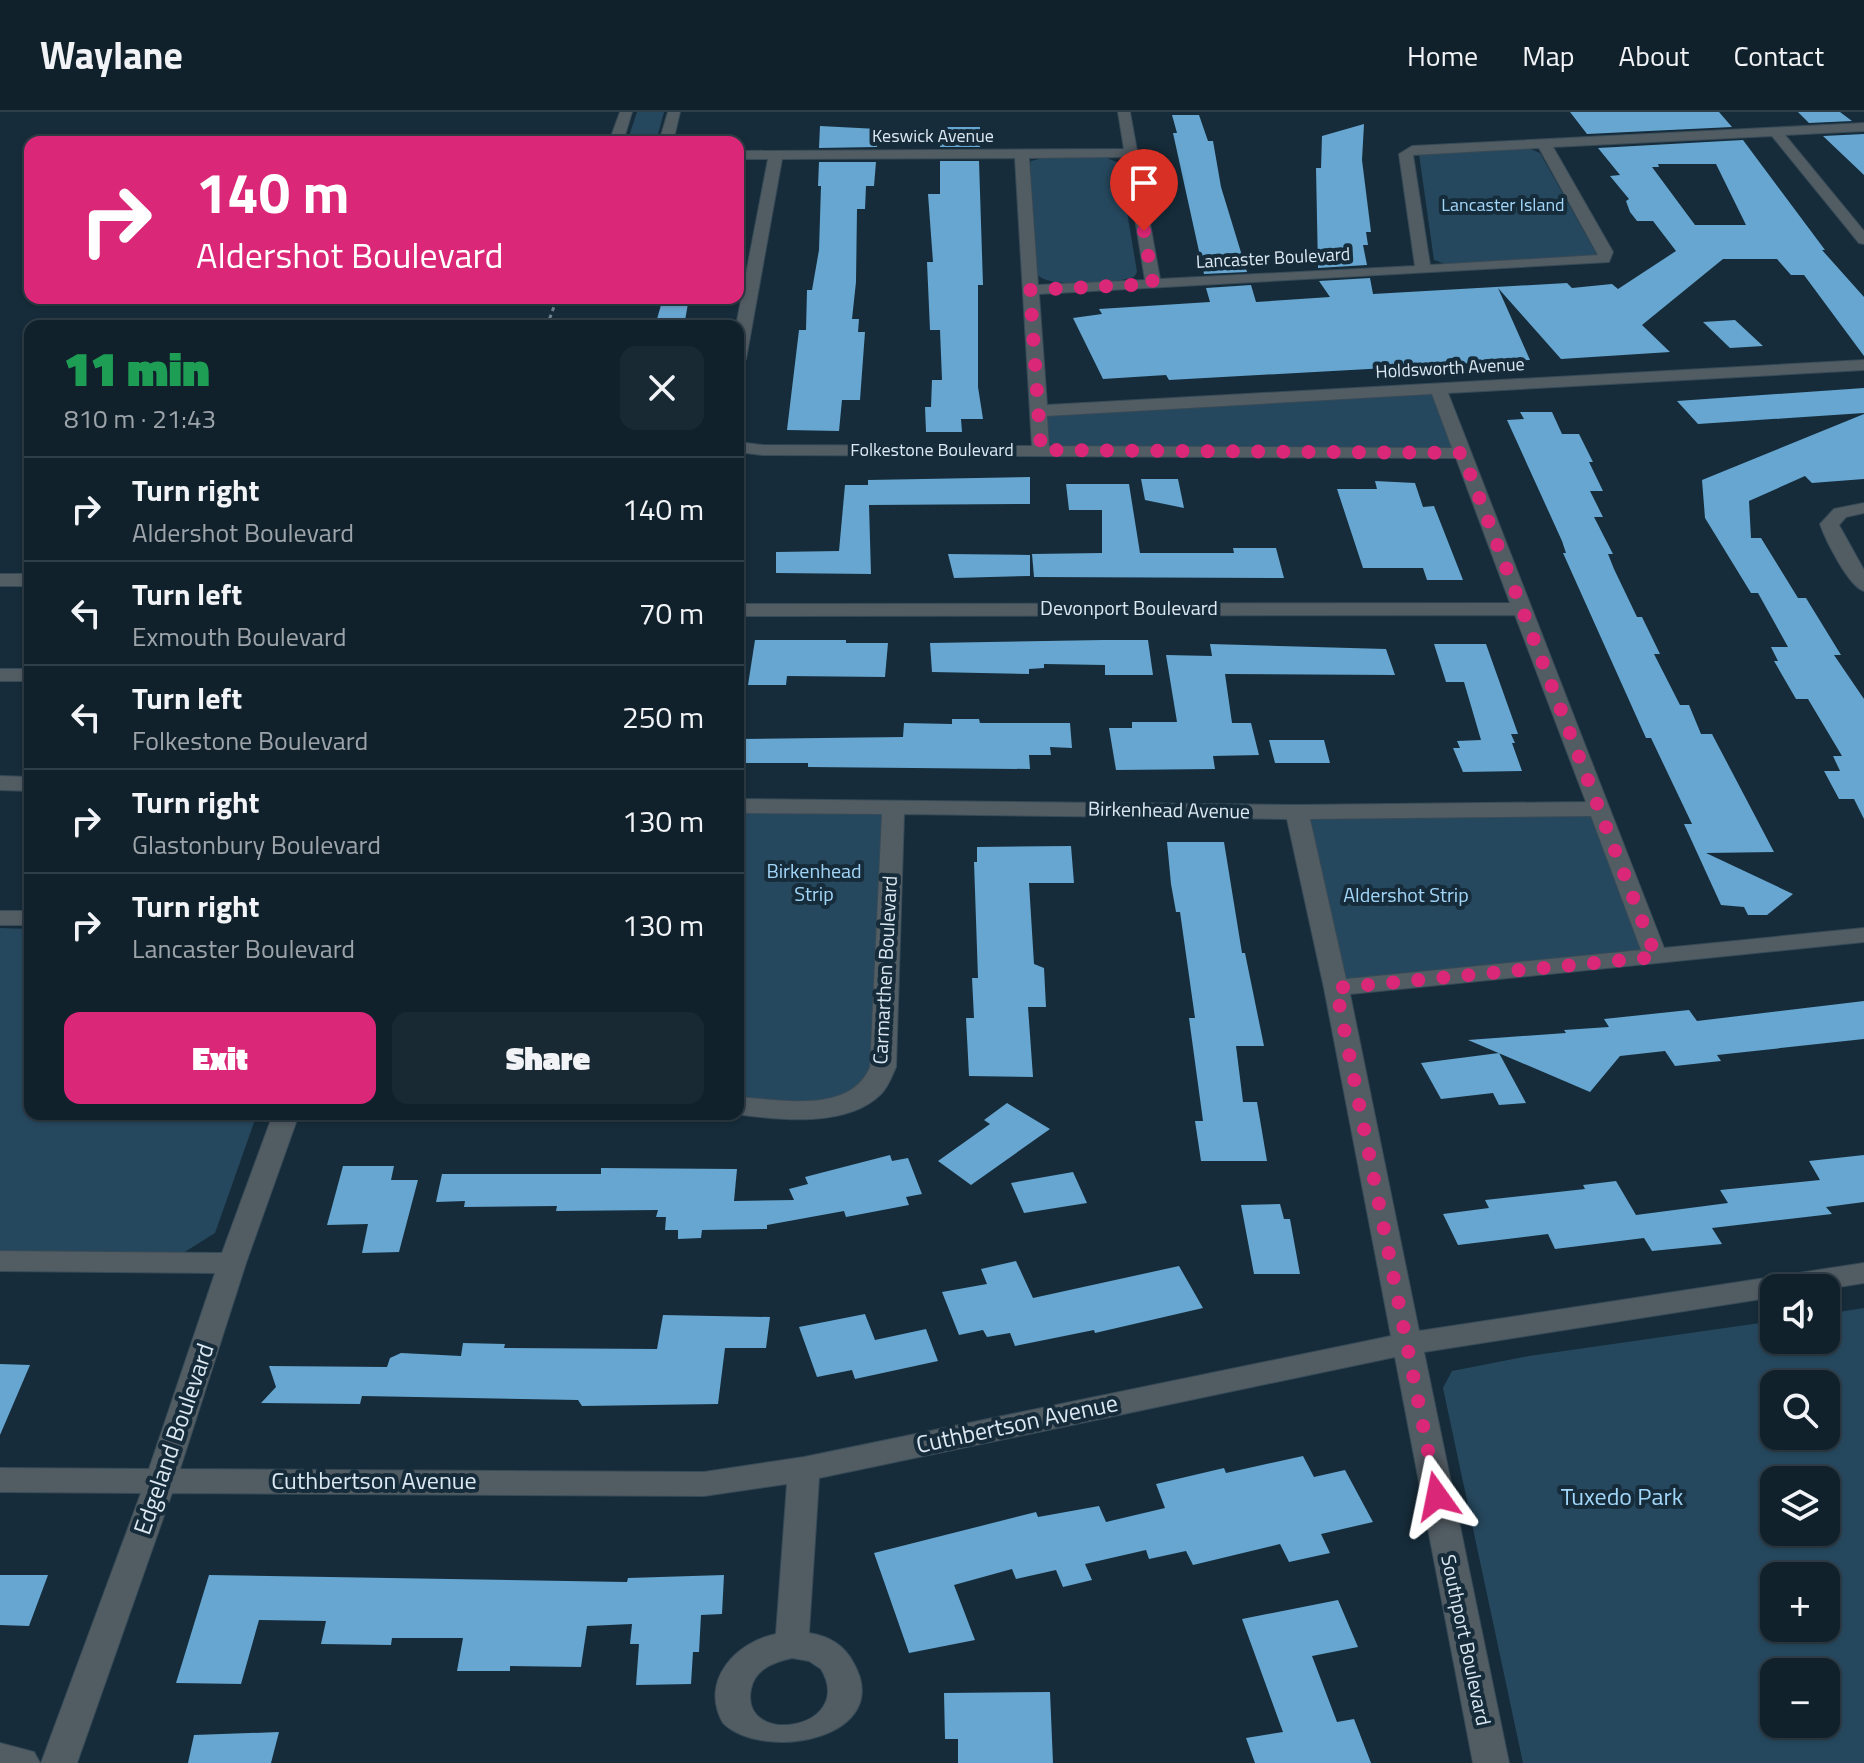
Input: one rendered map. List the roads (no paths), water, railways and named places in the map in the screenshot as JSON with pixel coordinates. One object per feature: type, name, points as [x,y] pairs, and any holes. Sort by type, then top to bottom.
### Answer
[{"type":"street","points":[[618,136],[626,112]]},
{"type":"street","points":[[668,136],[674,112]]},
{"type":"street","points":[[1124,112],[1153,284]]},
{"type":"street","points":[[1423,270],[1406,154],[1422,148],[1864,127]]},
{"type":"street","points":[[1775,131],[1864,240]]},
{"type":"street","name":"Lancaster Boulevard","points":[[1030,290],[1604,259],[1606,252],[1543,142]]},
{"type":"street","name":"Keswick Avenue","points":[[744,155],[1129,153]]},
{"type":"street","points":[[1022,154],[1041,450]]},
{"type":"street","points":[[744,327],[776,155]]},
{"type":"street","name":"Holdsworth Avenue","points":[[1038,411],[1864,365]]},
{"type":"street","points":[[1438,389],[1656,957]]},
{"type":"street","name":"Folkestone Boulevard","points":[[744,447],[1462,453]]},
{"type":"street","points":[[1864,508],[1840,513],[1829,524],[1834,538],[1864,585]]},
{"type":"street","points":[[0,580],[24,580]]},
{"type":"street","name":"Devonport Boulevard","points":[[744,610],[1520,609]]},
{"type":"street","points":[[0,675],[24,675]]},
{"type":"street","points":[[0,783],[24,784]]},
{"type":"street","name":"Birkenhead Avenue","points":[[744,806],[1297,812],[1600,809]]},
{"type":"street","name":"Carmarthen Boulevard","points":[[744,1106],[812,1108],[849,1102],[873,1088],[883,1067],[893,807]]},
{"type":"street","name":"Southport Boulevard","points":[[1297,812],[1336,988],[1491,1763]]},
{"type":"street","points":[[0,918],[24,918]]},
{"type":"street","points":[[1336,988],[1864,935]]},
{"type":"street","name":"Edgeland Boulevard","points":[[59,1763],[161,1480],[232,1263],[284,1120]]},
{"type":"street","points":[[0,1261],[232,1263]]},
{"type":"street","name":"Cuthbertson Avenue","points":[[0,1480],[704,1484],[804,1469],[1406,1344],[1864,1273]]},
{"type":"street","points":[[792,1644],[804,1469]]},
{"type":"street","points":[[0,1758],[22,1763]]},
{"type":"park label","name":"Lancaster Island","points":[[1503,205]]},
{"type":"park label","name":"Birkenhead Strip","points":[[814,882]]},
{"type":"park label","name":"Aldershot Strip","points":[[1406,895]]},
{"type":"park label","name":"Tuxedo Park","points":[[1622,1497]]}]
